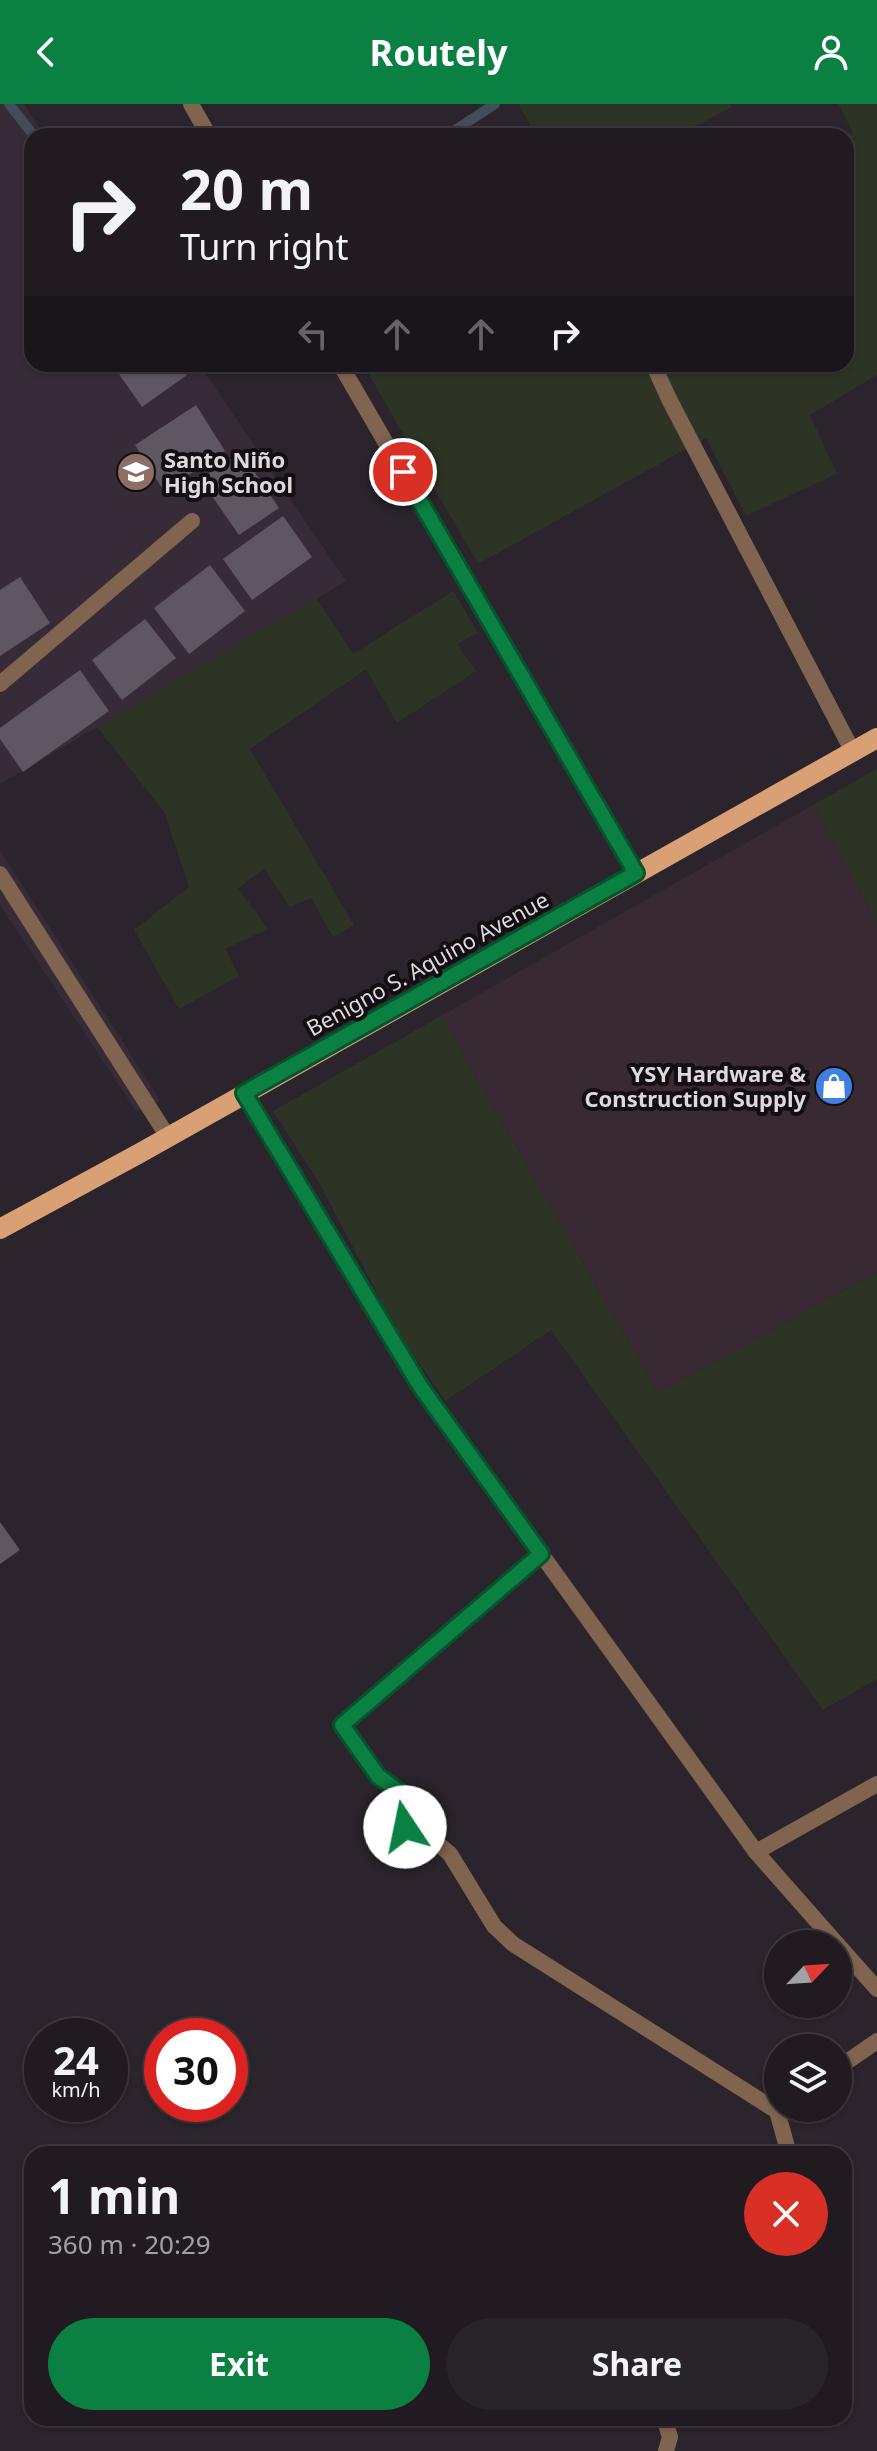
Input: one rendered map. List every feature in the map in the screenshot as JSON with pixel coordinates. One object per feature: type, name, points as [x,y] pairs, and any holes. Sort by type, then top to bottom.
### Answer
[{"type":"main road","name":"Benigno S. Aquino Avenue","points":[[0,1229],[877,738]]},
{"type":"street","points":[[191,104],[204,128]]},
{"type":"street","points":[[345,372],[636,873]]},
{"type":"street","points":[[657,372],[853,752]]},
{"type":"street","points":[[0,684],[192,521]]},
{"type":"street","points":[[0,874],[168,1137]]},
{"type":"street","points":[[244,1093],[420,1386],[756,1852],[826,1930]]},
{"type":"street","points":[[541,1554],[342,1725],[378,1776],[400,1792],[404,1800],[407,1830],[436,1842],[450,1854],[494,1926],[513,1944],[764,2100]]},
{"type":"street","points":[[756,1852],[877,1784]]},
{"type":"street","points":[[852,1960],[877,1989]]},
{"type":"street","points":[[852,2058],[877,2041]]},
{"type":"street","points":[[782,2122],[787,2146]]},
{"type":"street","points":[[666,2451],[670,2437],[667,2426]]},
{"type":"shaded area","name":"Santo Niño High School","points":[[0,104],[24,104],[40,128],[24,128],[24,372],[204,372],[346,581],[0,784]]},
{"type":"shaded area","points":[[813,805],[877,923],[877,1272],[658,1393],[441,1016]]},
{"type":"shaded area","points":[[0,850],[160,1100],[137,1112],[0,905]]},
{"type":"green space","points":[[519,104],[730,104],[732,107],[691,128],[532,128]]},
{"type":"green space","points":[[838,104],[877,104],[877,375],[810,415],[837,474],[746,516],[706,438],[478,564],[368,372],[854,372],[854,128],[851,128]]},
{"type":"green space","points":[[453,591],[478,633],[457,644],[476,671],[397,723],[366,669],[250,749],[354,925],[333,937],[311,898],[290,907],[264,869],[238,888],[268,929],[225,949],[239,976],[179,1009],[134,930],[189,887],[165,813],[97,727],[316,598],[353,654]]},
{"type":"green space","points":[[877,769],[877,923],[813,805]]},
{"type":"green space","points":[[441,1016],[658,1393],[877,1272],[877,1679],[823,1710],[551,1330],[445,1401],[395,1328],[320,1184],[273,1111]]},
{"type":"building","points":[[118,372],[185,372],[187,375],[142,407]]},
{"type":"building","points":[[196,405],[225,451],[164,491],[135,445]]},
{"type":"building","points":[[241,452],[279,508],[239,535],[200,479]]},
{"type":"building","points":[[283,516],[312,557],[252,600],[223,559]]},
{"type":"building","points":[[210,565],[245,611],[189,654],[154,608]]},
{"type":"building","points":[[20,577],[50,623],[0,656],[0,590]]},
{"type":"building","points":[[145,619],[176,658],[122,700],[92,660]]},
{"type":"building","points":[[80,670],[109,711],[23,772],[0,739],[0,728]]},
{"type":"building","points":[[0,1522],[20,1550],[0,1564]]},
{"type":"waterway","points":[[9,104],[28,128]]},
{"type":"waterway","points":[[458,128],[495,104]]},
{"type":"place","name":"Santo Niño High School","points":[[136,472]]},
{"type":"place","name":"YSY Hardware & Construction Supply","points":[[834,1086]]},
{"type":"route","points":[[403,472],[636,873],[244,1093],[420,1386],[541,1554],[342,1725],[378,1776],[400,1792],[404,1800],[405,1827]]}]
